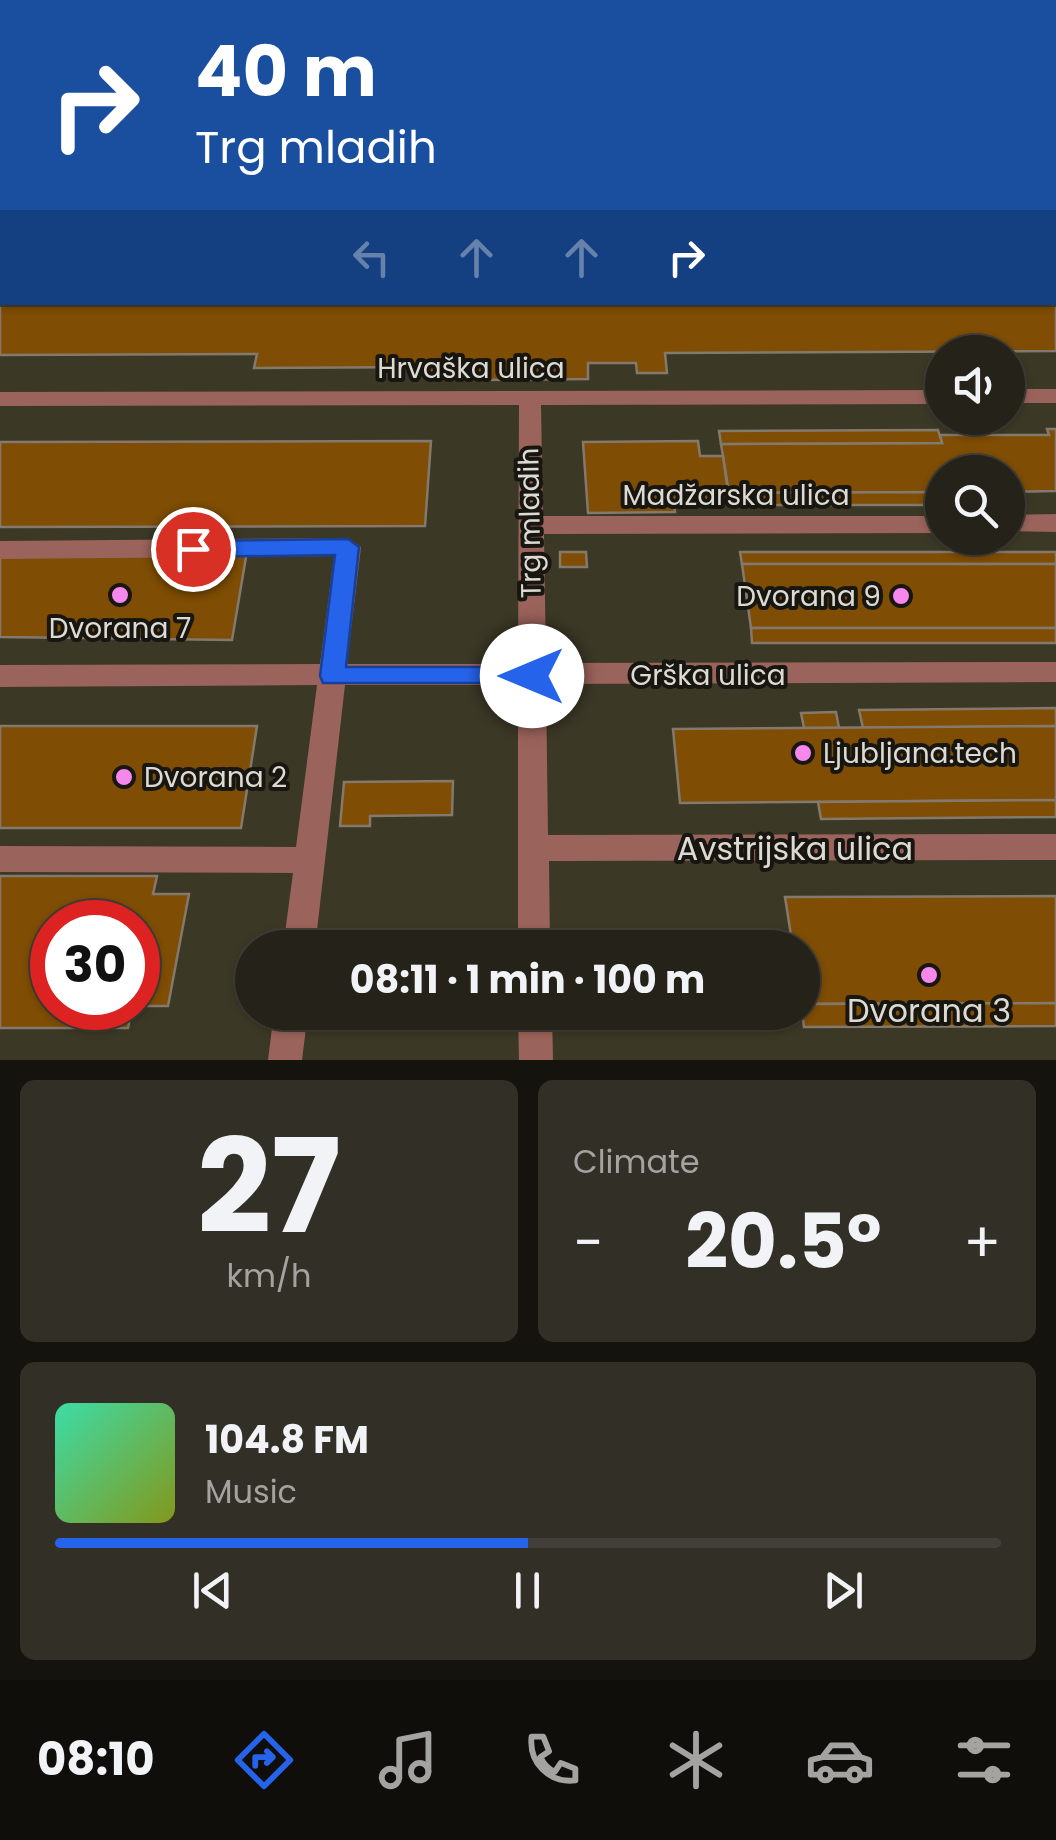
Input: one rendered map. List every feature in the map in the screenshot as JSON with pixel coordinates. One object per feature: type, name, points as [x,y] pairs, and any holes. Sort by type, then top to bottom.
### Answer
[{"type":"street","name":"Hrvaška ulica","points":[[0,399],[925,396]]},
{"type":"street","points":[[1025,396],[1056,396]]},
{"type":"street","name":"Trg mladih","points":[[530,398],[534,930]]},
{"type":"street","points":[[1025,524],[1056,523]]},
{"type":"street","name":"Madžarska ulica","points":[[530,525],[925,524]]},
{"type":"street","points":[[0,550],[348,547],[301,930]]},
{"type":"street","name":"Grška ulica","points":[[0,676],[1056,672]]},
{"type":"street","name":"Avstrijska ulica","points":[[534,848],[1056,847]]},
{"type":"street","points":[[0,859],[309,860]]},
{"type":"street","points":[[285,1060],[289,1030]]},
{"type":"street","points":[[535,1030],[536,1060]]},
{"type":"shaded area","points":[[0,305],[1056,305],[1056,1060],[0,1060]]},
{"type":"building","points":[[0,305],[1056,305],[1056,351],[1025,351],[1025,335],[925,335],[925,352],[665,353],[667,373],[637,373],[636,363],[588,363],[588,379],[479,380],[429,379],[429,367],[254,368],[257,354],[0,355]]},
{"type":"building","points":[[1047,429],[1056,429],[1056,491],[1025,492],[1025,455],[925,455],[925,492],[729,493],[721,444],[942,443],[940,435],[1049,435]]},
{"type":"building","points":[[925,430],[925,435],[940,435],[942,443],[721,444],[719,431]]},
{"type":"building","points":[[431,441],[425,526],[0,527],[0,442]]},
{"type":"building","points":[[698,441],[700,456],[723,456],[729,499],[673,499],[675,512],[588,513],[583,442]]},
{"type":"building","points":[[925,492],[925,505],[730,505],[729,493]]},
{"type":"building","name":"Dvorana 7","points":[[247,551],[232,640],[0,637],[0,553]]},
{"type":"building","points":[[560,552],[586,552],[587,567],[560,567]]},
{"type":"building","points":[[740,552],[1056,552],[1056,564],[742,564]]},
{"type":"building","name":"Dvorana 9","points":[[742,564],[1056,564],[1056,628],[751,628]]},
{"type":"building","points":[[751,628],[1056,628],[1056,643],[752,643]]},
{"type":"building","points":[[1056,708],[1056,726],[863,728],[859,710]]},
{"type":"building","points":[[836,712],[839,728],[804,728],[801,713]]},
{"type":"building","name":"Dvorana 2","points":[[0,726],[257,726],[241,828],[0,828]]},
{"type":"building","points":[[1056,726],[1056,800],[680,803],[673,729]]},
{"type":"building","points":[[453,781],[452,815],[370,816],[370,826],[340,826],[344,782]]},
{"type":"building","points":[[1056,800],[1056,817],[821,819],[818,802]]},
{"type":"building","points":[[0,876],[157,876],[153,894],[189,894],[168,1006],[160,1006],[160,900],[30,900],[30,1028],[0,1028]]},
{"type":"building","name":"Dvorana 3","points":[[1056,896],[1056,1003],[820,1004],[820,930],[790,930],[785,897]]},
{"type":"building","points":[[1056,1003],[1056,1026],[820,1027],[820,1004]]},
{"type":"place","name":"Dvorana 7","points":[[120,595]]},
{"type":"place","name":"Dvorana 9","points":[[901,596]]},
{"type":"place","name":"Ljubljana.tech","points":[[803,753]]},
{"type":"place","name":"Dvorana 2","points":[[124,777]]},
{"type":"place","name":"Dvorana 3","points":[[929,975]]},
{"type":"route","points":[[193,549],[348,547],[332,676],[532,676]]}]
